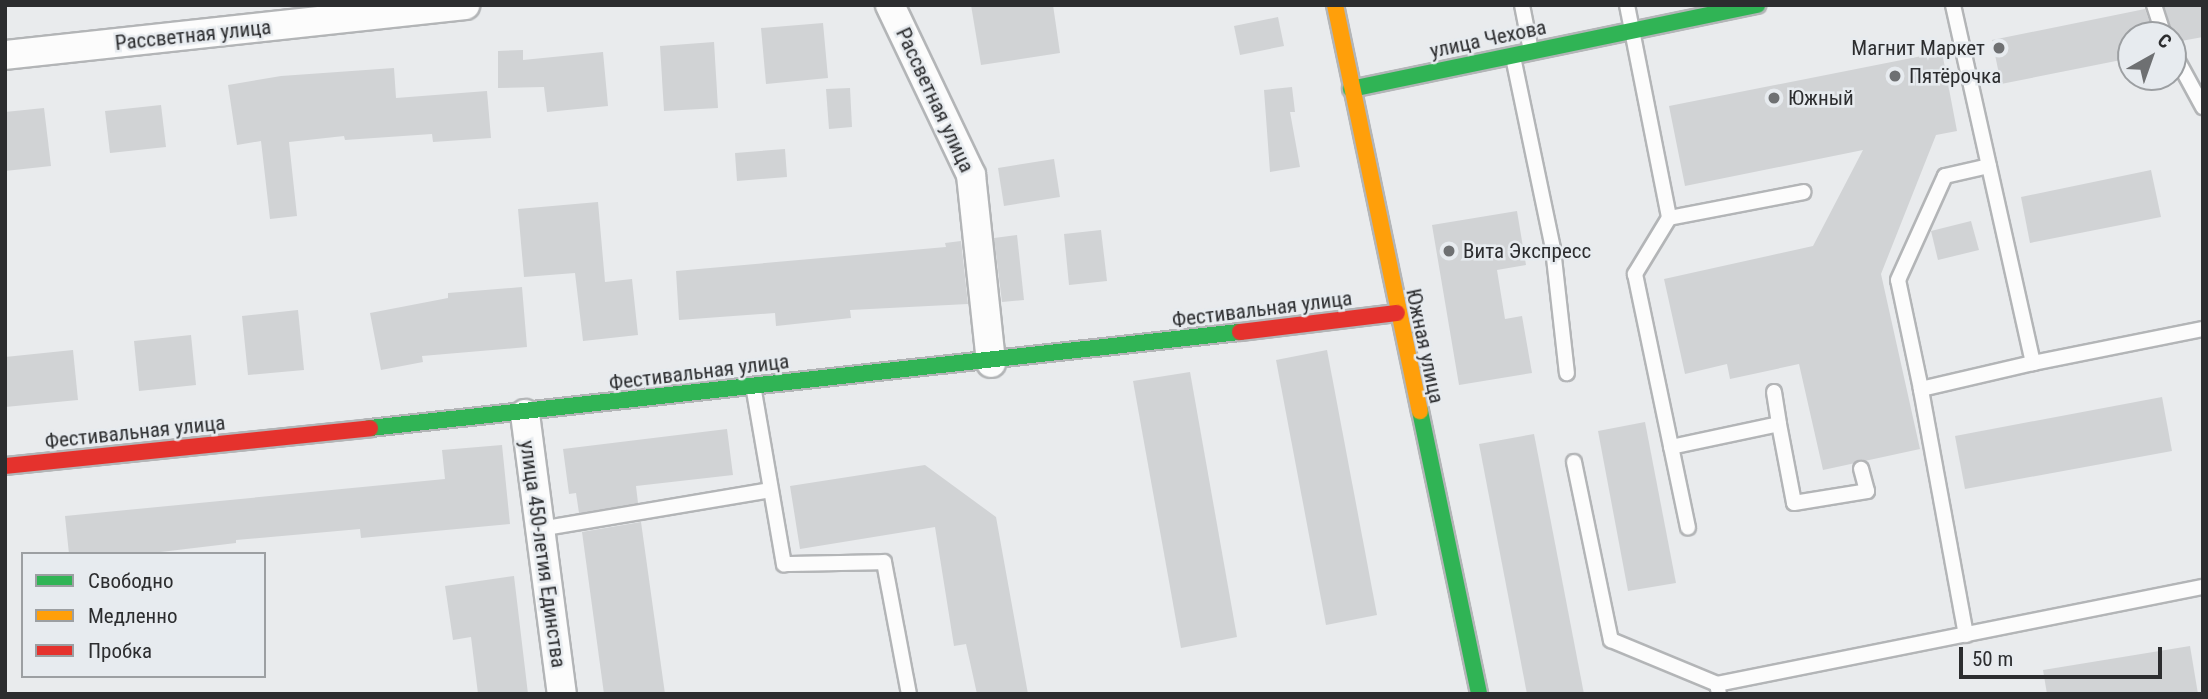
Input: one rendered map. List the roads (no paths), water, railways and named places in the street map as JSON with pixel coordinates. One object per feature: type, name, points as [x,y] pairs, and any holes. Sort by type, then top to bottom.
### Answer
[{"type":"street","name":"Рассветная улица","points":[[5,55],[465,5]]},
{"type":"street","name":"Рассветная улица","points":[[890,5],[971,175],[991,363]]},
{"type":"street","name":"Южная улица","points":[[1335,5],[1396,313],[1479,694]]},
{"type":"street","name":"улица Чехова","points":[[1351,89],[1756,5]]},
{"type":"street","name":"Фестивальная улица","points":[[5,466],[525,414],[754,386],[991,363],[1396,313]]},
{"type":"street","name":"улица 450-летия Единства","points":[[525,414],[562,694]]},
{"type":"lane","points":[[1522,5],[1531,52]]},
{"type":"lane","points":[[1627,5],[1669,218],[1635,274],[1688,528]]},
{"type":"lane","points":[[1953,5],[2033,363]]},
{"type":"lane","points":[[1513,56],[1553,249],[1567,373]]},
{"type":"lane","points":[[2187,78],[2203,107]]},
{"type":"lane","points":[[1966,635],[1898,280],[1945,176],[1989,166]]},
{"type":"lane","points":[[1669,218],[1804,192]]},
{"type":"lane","points":[[1921,389],[2033,363],[2203,329]]},
{"type":"lane","points":[[754,386],[769,490],[784,564],[884,562],[909,694]]},
{"type":"lane","points":[[1774,392],[1794,503],[1867,491],[1861,469]]},
{"type":"lane","points":[[1671,447],[1779,424]]},
{"type":"lane","points":[[1574,462],[1611,640],[1718,689],[2203,587]]},
{"type":"lane","points":[[540,529],[769,490]]},
{"type":"place","name":"Магнит Маркет","points":[[1999,48]]},
{"type":"place","name":"Пятёрочка","points":[[1895,76]]},
{"type":"place","name":"Южный","points":[[1774,98]]},
{"type":"place","name":"Вита Экспресс","points":[[1449,251]]}]
